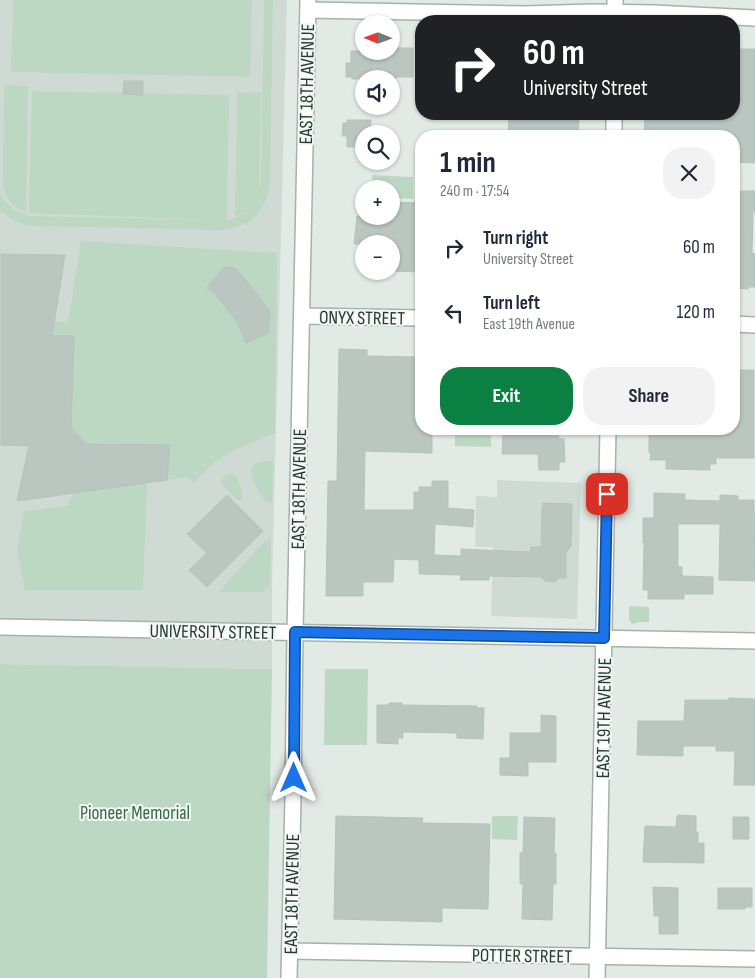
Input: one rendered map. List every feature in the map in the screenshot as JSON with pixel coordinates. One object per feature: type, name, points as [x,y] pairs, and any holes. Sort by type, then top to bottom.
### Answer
[{"type":"street","points":[[308,5],[526,14],[615,11],[694,15]]},
{"type":"street","name":"EAST 18TH AVENUE","points":[[289,978],[308,5]]},
{"type":"street","points":[[740,17],[755,18]]},
{"type":"street","name":"ONYX STREET","points":[[302,316],[415,318]]},
{"type":"street","points":[[740,324],[755,325]]},
{"type":"street","name":"EAST 19TH AVENUE","points":[[598,978],[608,435]]},
{"type":"street","name":"UNIVERSITY STREET","points":[[0,627],[755,641]]},
{"type":"street","name":"POTTER STREET","points":[[290,951],[755,959]]},
{"type":"shaded area","points":[[0,0],[287,0],[272,584],[272,669],[0,664]]},
{"type":"shaded area","points":[[497,480],[581,483],[577,619],[491,616],[493,547],[475,547],[476,496],[497,497]]},
{"type":"green space","points":[[13,0],[252,0],[250,77],[11,72]]},
{"type":"green space","points":[[264,0],[273,0],[270,182],[266,201],[256,216],[241,226],[221,230],[35,226],[16,221],[0,210],[0,193],[5,202],[12,208],[29,216],[210,220],[29,213],[32,91],[229,95],[227,220],[235,218],[246,211],[235,217],[237,92],[261,93],[259,190],[261,181]]},
{"type":"green space","points":[[4,85],[28,86],[26,213],[11,203],[3,187]]},
{"type":"green space","points":[[372,175],[413,177],[413,199],[400,198],[400,180],[372,180]]},
{"type":"green space","points":[[81,241],[277,253],[275,433],[234,450],[216,461],[193,484],[188,477],[147,483],[143,590],[25,590],[17,550],[24,511],[67,506],[73,493],[17,501],[46,358],[47,322],[68,322]]},
{"type":"green space","points":[[455,435],[491,435],[491,447],[455,446]]},
{"type":"green space","points":[[273,461],[272,503],[264,499],[256,487],[252,470],[253,466],[260,462]]},
{"type":"green space","points":[[233,473],[240,485],[242,500],[237,500],[220,482],[222,478]]},
{"type":"green space","points":[[271,536],[270,584],[262,592],[219,592],[256,550]]},
{"type":"green space","points":[[629,606],[649,607],[649,622],[632,624],[629,619]]},
{"type":"green space","name":"Pioneer Memorial","points":[[0,664],[272,669],[267,978],[0,978]]},
{"type":"green space","points":[[325,669],[368,669],[367,745],[324,745]]},
{"type":"green space","points":[[492,816],[518,816],[517,840],[492,839]]},
{"type":"building","points":[[400,48],[413,48],[413,77],[400,77],[400,70],[355,70],[355,79],[346,77],[346,63],[351,63],[351,51],[355,51],[355,60],[400,60]]},
{"type":"building","points":[[740,49],[755,49],[755,163],[740,162],[740,130],[644,130],[645,120],[740,120]]},
{"type":"building","points":[[124,81],[143,81],[143,95],[123,94]]},
{"type":"building","points":[[347,120],[371,120],[371,125],[355,125],[355,147],[347,147],[347,136],[342,136],[343,123],[347,123]]},
{"type":"building","points":[[509,120],[579,120],[578,130],[508,130]]},
{"type":"building","points":[[740,191],[755,191],[752,253],[755,254],[755,287],[748,287],[748,289],[740,288]]},
{"type":"building","points":[[400,202],[415,203],[415,272],[400,271],[400,235],[355,235],[354,244],[356,225],[400,225]]},
{"type":"building","points":[[1,254],[65,255],[52,336],[74,336],[71,428],[86,444],[170,445],[167,480],[17,501],[29,446],[1,445]]},
{"type":"building","points":[[224,267],[235,268],[270,312],[268,333],[246,343],[232,315],[215,294],[207,288]]},
{"type":"building","points":[[339,349],[367,350],[367,356],[415,357],[415,435],[432,435],[432,453],[365,451],[364,510],[414,510],[414,492],[419,492],[419,487],[432,487],[432,481],[448,481],[448,508],[474,510],[473,527],[435,524],[434,555],[461,556],[461,549],[530,552],[531,547],[541,547],[543,503],[572,504],[571,547],[566,552],[566,578],[558,578],[555,582],[545,581],[541,577],[489,576],[489,580],[460,580],[461,575],[419,574],[419,560],[394,559],[393,582],[363,582],[363,596],[326,596],[328,481],[337,481]]},
{"type":"building","points":[[740,370],[754,370],[754,458],[716,458],[716,464],[710,464],[710,470],[666,469],[666,460],[650,460],[651,453],[649,453],[649,435],[740,435]]},
{"type":"building","points":[[503,435],[558,435],[559,439],[564,439],[565,462],[559,462],[559,470],[539,470],[538,454],[502,454]]},
{"type":"building","points":[[654,493],[685,494],[685,500],[720,501],[720,495],[738,496],[738,500],[754,500],[755,581],[719,580],[720,524],[678,524],[678,567],[682,567],[682,576],[713,577],[713,594],[684,594],[684,599],[648,599],[648,590],[643,590],[643,518],[654,518]]},
{"type":"building","points":[[227,495],[263,531],[207,587],[189,570],[207,553],[187,534]]},
{"type":"building","points":[[729,698],[755,699],[755,785],[734,785],[735,751],[716,751],[716,746],[683,746],[683,756],[637,755],[638,721],[684,721],[685,700],[729,700]]},
{"type":"building","points":[[389,703],[402,703],[402,705],[477,706],[477,708],[484,708],[483,739],[457,738],[457,733],[403,732],[403,738],[398,738],[398,744],[377,743],[377,705],[388,705]]},
{"type":"building","points":[[541,715],[556,716],[556,762],[528,762],[528,776],[500,775],[500,758],[510,758],[510,733],[541,733]]},
{"type":"building","points":[[678,815],[696,816],[698,843],[704,843],[704,863],[643,862],[645,826],[676,827]]},
{"type":"building","points":[[336,816],[423,818],[422,823],[490,824],[488,909],[442,908],[442,922],[334,919]]},
{"type":"building","points":[[524,817],[555,818],[554,853],[556,853],[556,884],[553,884],[552,920],[522,919],[523,884],[520,884],[520,853],[523,853]]},
{"type":"building","points":[[733,817],[749,817],[749,839],[733,839]]},
{"type":"building","points":[[653,887],[678,888],[678,934],[659,934],[659,916],[654,916]]},
{"type":"building","points":[[718,888],[752,888],[752,907],[745,907],[745,909],[718,909]]},
{"type":"route","points":[[294,778],[295,632],[604,638],[607,494]]}]
